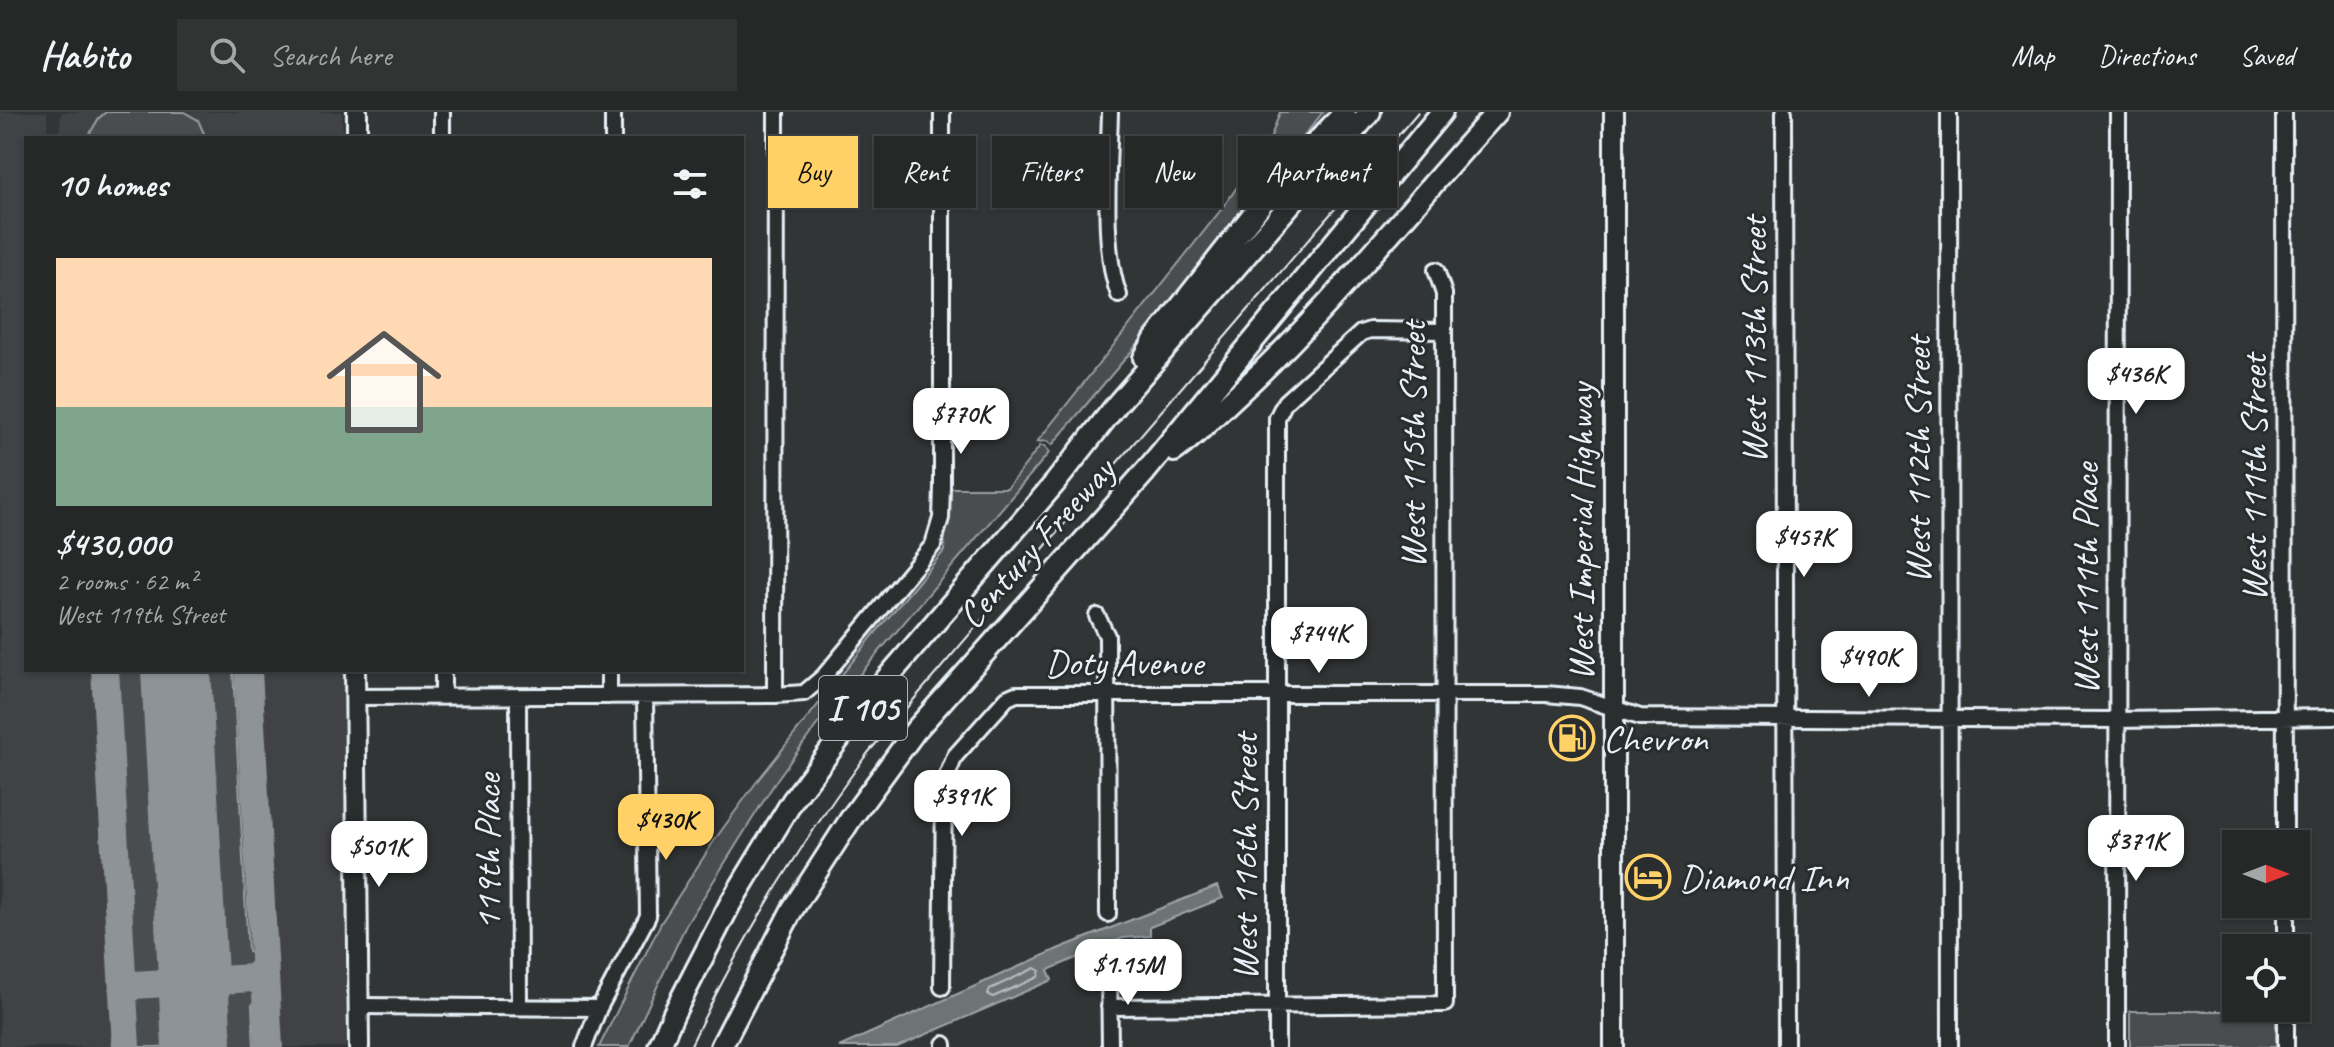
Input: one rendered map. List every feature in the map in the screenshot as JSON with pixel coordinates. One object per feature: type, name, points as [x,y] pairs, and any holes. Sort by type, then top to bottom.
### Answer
[{"type":"highway","points":[[1118,403],[1155,339],[1277,184],[1345,112]]},
{"type":"highway","name":"Century Freeway","points":[[659,1047],[730,904],[793,800],[870,698],[1055,483],[1118,403],[1370,112]]},
{"type":"highway","name":"Century Freeway","points":[[721,1047],[792,910],[850,820],[905,744],[1145,472],[1442,112]]},
{"type":"highway","points":[[1443,171],[1489,112]]},
{"type":"highway","points":[[1145,472],[1183,445],[1267,367],[1347,283],[1497,112]]},
{"type":"main road","points":[[357,112],[357,136]]},
{"type":"main road","name":"West Imperial Highway","points":[[1614,112],[1614,1047]]},
{"type":"main road","points":[[355,672],[359,1047]]},
{"type":"street","points":[[442,112],[442,136]]},
{"type":"street","points":[[613,112],[613,136]]},
{"type":"street","points":[[775,695],[776,112]]},
{"type":"street","points":[[355,697],[775,695],[804,693],[824,676],[933,545],[939,532],[942,502],[942,112]]},
{"type":"street","points":[[1110,112],[1109,246],[1119,295]]},
{"type":"street","name":"West 113th Street","points":[[1784,112],[1786,1047]]},
{"type":"street","name":"West 112th Street","points":[[1949,112],[1950,1047]]},
{"type":"street","name":"West 111th Place","points":[[2117,1047],[2118,112]]},
{"type":"street","name":"West 111th Street","points":[[2284,112],[2285,830]]},
{"type":"street","name":"West 115th Street","points":[[1277,1006],[1445,1004],[1444,294],[1436,270]]},
{"type":"street","name":"West 116th Street","points":[[1277,1047],[1277,418],[1285,402],[1361,333],[1370,330],[1444,331]]},
{"type":"street","points":[[1097,616],[1107,636],[1108,914]]},
{"type":"street","points":[[443,672],[443,697]]},
{"type":"street","points":[[609,672],[609,696]]},
{"type":"street","name":"Doty Avenue","points":[[942,987],[944,783],[955,756],[1007,698],[1016,694],[1546,694],[1580,697],[1640,717],[2116,720],[2334,717]]},
{"type":"street","name":"119th Place","points":[[518,696],[519,1007]]},
{"type":"street","points":[[584,1047],[599,1008],[648,916],[645,696]]},
{"type":"street","points":[[1109,967],[1110,1047]]},
{"type":"street","points":[[359,1006],[599,1008]]},
{"type":"street","points":[[1109,1007],[1277,1006]]},
{"type":"street","points":[[2286,1022],[2286,1047]]},
{"type":"shaded area","points":[[0,112],[47,112],[47,136],[24,136],[24,672],[345,672],[346,1047],[0,1047]]},
{"type":"shaded area","points":[[61,112],[342,112],[343,136],[59,136]]},
{"type":"shaded area","points":[[106,112],[184,112],[198,120],[205,136],[88,136]]},
{"type":"shaded area","points":[[1280,112],[1323,112],[1304,136],[1271,136]]},
{"type":"shaded area","points":[[1238,186],[1238,208],[1247,208],[1052,445],[1047,441],[1037,442]]},
{"type":"shaded area","points":[[1040,446],[1044,446],[1049,453],[819,722],[778,778],[686,925],[629,1047],[599,1047],[661,923],[716,838],[758,780],[944,551],[947,488],[1007,488]]},
{"type":"shaded area","points":[[114,672],[146,672],[162,967],[156,973],[136,974],[131,968]]},
{"type":"shaded area","points":[[205,672],[233,672],[248,952],[252,953],[252,961],[246,968],[226,971],[215,964],[215,960],[221,959]]},
{"type":"shaded area","points":[[227,988],[248,989],[253,993],[254,1047],[226,1047],[223,999],[218,999]]},
{"type":"shaded area","points":[[136,996],[163,997],[167,1047],[136,1047],[133,1004]]},
{"type":"shaded area","points":[[2130,1011],[2222,1011],[2222,1022],[2276,1022],[2276,1047],[2130,1047]]},
{"type":"water","points":[[1217,886],[1223,898],[1150,927],[1150,936],[1123,938],[1048,970],[1052,980],[897,1047],[839,1047],[1060,948]]},
{"type":"taxiway","points":[[105,672],[126,1047]]},
{"type":"taxiway","points":[[248,672],[269,1047]]},
{"type":"taxiway","points":[[171,983],[186,972],[192,954]]},
{"type":"taxiway","points":[[123,994],[133,985],[253,978],[261,973],[264,964]]},
{"type":"taxiway","points":[[195,1012],[199,992],[204,985],[224,980]]},
{"type":"runway","points":[[176,672],[197,1047]]},
{"type":"tram line","points":[[690,1047],[771,896],[867,754],[1418,112]]},
{"type":"place","name":"Chevron","points":[[1572,738]]},
{"type":"place","name":"Diamond Inn","points":[[1648,877]]}]
